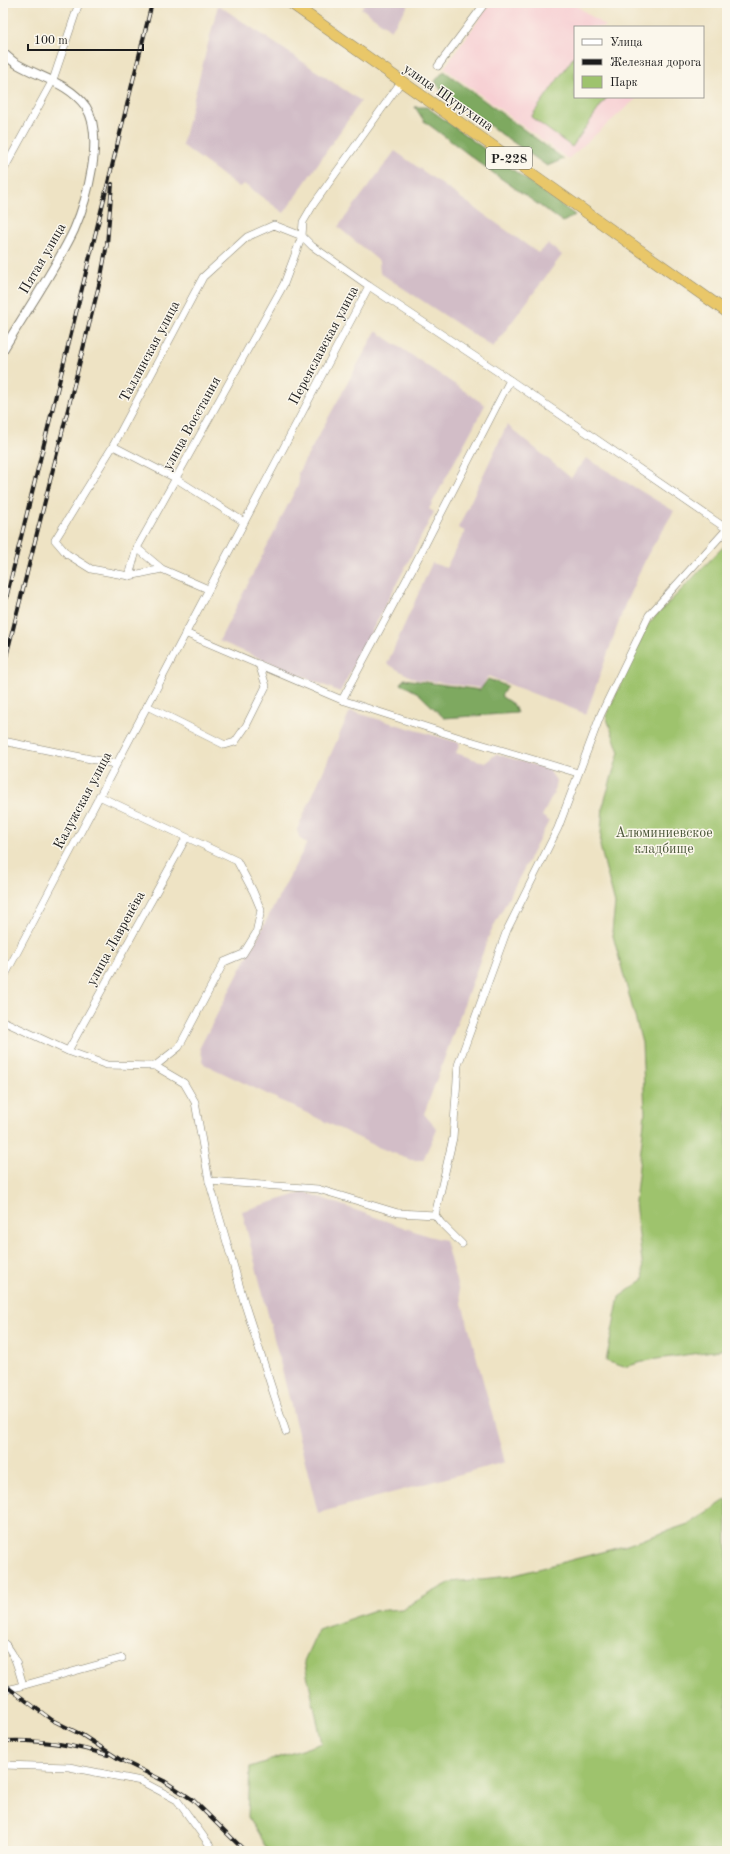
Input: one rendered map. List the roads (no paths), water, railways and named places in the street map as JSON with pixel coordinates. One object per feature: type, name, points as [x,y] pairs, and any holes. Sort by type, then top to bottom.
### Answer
[{"type":"highway","name":"улица Шурухина","points":[[291,3],[727,312]]},
{"type":"street","points":[[3,171],[53,80],[79,3]]},
{"type":"street","points":[[438,66],[485,3]]},
{"type":"street","name":"Пятая улица","points":[[3,53],[17,64],[53,80],[80,99],[91,117],[95,139],[91,169],[81,210],[68,242],[3,350]]},
{"type":"street","points":[[302,236],[303,222],[313,205],[401,82]]},
{"type":"street","name":"Таллинская улица","points":[[129,576],[91,569],[67,554],[55,540],[114,446],[203,277],[247,237],[274,224],[302,236]]},
{"type":"street","name":"Переяславская улица","points":[[185,633],[369,286],[312,246],[302,236]]},
{"type":"street","name":"улица Восстания","points":[[129,576],[137,548],[284,284],[302,236]]},
{"type":"street","points":[[369,286],[510,380],[727,529],[649,615],[601,714],[558,828],[507,930],[458,1065],[453,1138],[436,1215],[441,1223],[462,1244]]},
{"type":"street","points":[[342,700],[416,562],[510,380]]},
{"type":"street","points":[[114,446],[175,478],[244,522]]},
{"type":"street","points":[[137,548],[162,569],[208,589]]},
{"type":"street","points":[[129,576],[162,569]]},
{"type":"street","points":[[185,633],[342,700],[457,737],[578,773]]},
{"type":"street","name":"Калужская улица","points":[[3,979],[185,633]]},
{"type":"street","points":[[147,706],[225,745],[235,742],[246,726],[266,686],[259,664]]},
{"type":"street","points":[[3,741],[115,764]]},
{"type":"street","points":[[99,796],[186,838],[215,849],[237,861],[262,910],[256,933],[244,954],[224,962],[179,1047],[155,1066]]},
{"type":"street","name":"улица Лавренёва","points":[[68,1051],[186,838]]},
{"type":"street","points":[[3,1021],[68,1051],[107,1065],[155,1066],[184,1083],[195,1102],[208,1181],[245,1305],[286,1432]]},
{"type":"street","points":[[208,1181],[318,1189],[398,1214],[436,1215]]},
{"type":"street","points":[[3,1642],[12,1651],[23,1685]]},
{"type":"street","points":[[3,1691],[122,1658]]},
{"type":"street","points":[[3,1765],[70,1766],[141,1781],[177,1800],[214,1851]]},
{"type":"railway","points":[[3,611],[152,3]]},
{"type":"railway","points":[[3,669],[101,277],[107,244],[112,184]]},
{"type":"railway","points":[[3,1682],[10,1689],[52,1720],[82,1735],[119,1759],[164,1781],[193,1800],[245,1851]]},
{"type":"railway","points":[[3,1741],[43,1742],[82,1748],[108,1755]]},
{"type":"park label","name":"Алюминиевское кладбище","points":[[664,840]]}]
